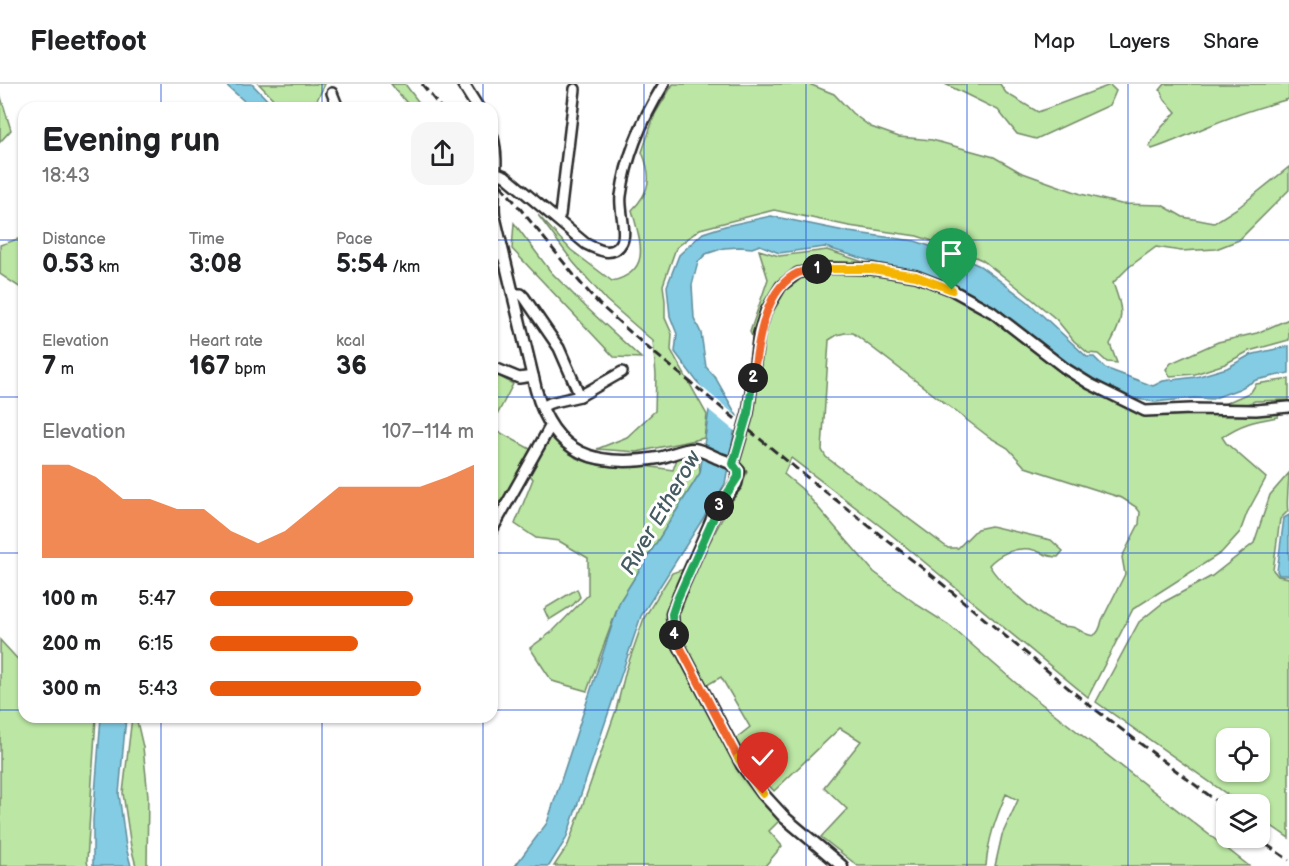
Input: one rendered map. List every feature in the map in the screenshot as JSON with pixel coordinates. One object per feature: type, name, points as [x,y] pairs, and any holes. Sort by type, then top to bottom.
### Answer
[{"type":"street","points":[[463,84],[474,102]]},
{"type":"street","points":[[498,173],[506,176],[586,244],[599,251],[608,252],[619,246],[624,237],[621,193],[628,164],[643,120],[664,84]]},
{"type":"street","points":[[557,218],[560,215],[575,89]]},
{"type":"street","points":[[332,93],[336,102]]},
{"type":"street","points":[[498,257],[513,294],[542,407],[551,425],[577,452],[600,460],[644,460],[697,450],[731,463],[738,471],[738,477],[717,508],[683,585],[672,614],[674,636],[742,765],[763,794],[785,818],[842,866]]},
{"type":"street","points":[[731,463],[748,413],[759,333],[766,312],[781,286],[798,273],[824,267],[872,269],[916,276],[952,290],[992,312],[1066,369],[1090,384],[1145,411],[1256,410],[1289,407]]},
{"type":"street","points":[[513,294],[521,294],[524,297],[559,348],[580,396]]},
{"type":"street","points":[[498,369],[519,378],[533,376]]},
{"type":"street","points":[[542,407],[580,396],[622,372]]},
{"type":"street","points":[[498,519],[551,425]]},
{"type":"green space","points":[[259,84],[325,84],[316,102],[276,102]]},
{"type":"green space","points":[[391,84],[405,84],[418,102],[406,102]]},
{"type":"green space","points":[[673,84],[809,84],[834,94],[852,113],[871,127],[899,137],[932,140],[994,157],[1020,172],[1081,194],[1121,204],[1162,205],[1183,217],[1214,223],[1239,207],[1289,167],[1289,190],[1239,240],[1216,249],[1181,251],[1156,247],[1129,267],[1113,283],[1121,314],[1110,344],[1117,363],[1107,362],[1098,354],[1088,353],[1074,341],[1056,319],[982,260],[917,236],[849,226],[774,210],[700,229],[676,248],[663,285],[665,318],[672,334],[671,350],[707,415],[704,438],[637,452],[597,449],[627,437],[655,411],[656,375],[653,341],[606,300],[573,262],[538,215],[571,250],[612,281],[634,270],[640,253],[640,243],[632,210],[643,196],[648,183],[642,152],[655,114]]},
{"type":"green space","points":[[945,84],[1000,84],[1006,93],[1038,112],[1110,85],[1116,91],[1110,105],[1036,139],[1017,134],[998,110]]},
{"type":"green space","points":[[1165,84],[1289,84],[1289,99],[1236,116],[1152,149],[1149,146],[1176,112],[1165,100],[1160,90]]},
{"type":"green space","points":[[0,94],[11,130],[0,142]]},
{"type":"green space","points":[[514,223],[551,272],[641,358],[614,357],[512,249]]},
{"type":"green space","points":[[18,239],[18,286],[0,274],[0,245]]},
{"type":"green space","points":[[759,250],[779,256],[827,250],[869,264],[821,264],[807,274],[874,271],[916,279],[951,292],[991,315],[1144,414],[1279,411],[1278,417],[1249,423],[1222,437],[1266,478],[1247,513],[1240,532],[1221,553],[1133,609],[1088,697],[888,532],[791,458],[784,474],[802,489],[874,572],[949,625],[1024,690],[1216,840],[1216,848],[1226,848],[1249,866],[995,866],[1002,835],[1018,800],[1006,794],[993,829],[986,866],[858,866],[821,837],[847,809],[824,787],[861,741],[840,728],[774,791],[747,762],[735,739],[750,727],[721,677],[698,690],[750,786],[780,820],[769,831],[782,846],[765,866],[554,866],[568,845],[587,793],[616,710],[626,670],[644,618],[672,573],[698,564],[747,472],[736,459],[758,349],[750,332],[768,279]],"holes":[[[853,333],[989,437],[1008,448],[1025,467],[1122,498],[1140,512],[1139,524],[1122,557],[1125,574],[1097,633],[1090,635],[1072,627],[1054,623],[1044,617],[1012,591],[989,565],[1002,555],[1019,549],[1030,549],[1058,557],[1063,551],[1051,540],[991,526],[977,529],[958,548],[948,548],[826,457],[822,450],[829,340],[837,335]]]},
{"type":"green space","points":[[1289,319],[1289,340],[1249,351],[1225,364],[1195,374],[1170,376],[1166,369],[1171,363],[1218,342],[1257,333]]},
{"type":"green space","points":[[498,375],[513,384],[498,413]]},
{"type":"green space","points":[[1289,379],[1289,400],[1255,401],[1244,405],[1224,404],[1251,392],[1256,384]]},
{"type":"green space","points":[[498,431],[532,450],[498,509]]},
{"type":"green space","points":[[551,435],[576,458],[606,466],[638,465],[673,470],[677,459],[699,454],[700,473],[620,601],[587,691],[552,681],[530,648],[553,631],[588,595],[588,558],[559,541],[536,538],[515,524],[533,479],[529,474],[547,437]]},
{"type":"green space","points":[[1289,473],[1288,511],[1280,519],[1273,570],[1278,576],[1289,578],[1289,838],[1270,825],[1270,794],[1227,794],[1096,702],[1139,622],[1164,602],[1212,576],[1254,543],[1270,495]]},
{"type":"green space","points":[[577,589],[580,597],[573,605],[549,620],[544,609]]},
{"type":"green space","points":[[0,640],[18,660],[18,723],[96,723],[88,866],[0,866]]},
{"type":"green space","points":[[131,723],[137,723],[143,747],[148,796],[147,866],[136,866],[123,793]]},
{"type":"water","points":[[225,84],[252,84],[269,102],[245,102]]},
{"type":"water","points":[[771,216],[849,232],[915,241],[956,255],[980,266],[1027,301],[1087,357],[1094,357],[1105,368],[1153,386],[1163,381],[1196,377],[1227,368],[1250,355],[1289,346],[1289,373],[1256,380],[1212,399],[1194,398],[1155,402],[1114,395],[1070,368],[978,298],[942,280],[825,247],[779,253],[760,245],[752,248],[724,248],[706,254],[698,262],[692,285],[694,318],[701,333],[706,367],[715,377],[737,416],[725,484],[641,616],[566,839],[549,866],[515,866],[547,823],[620,601],[700,473],[709,410],[701,387],[675,352],[677,334],[670,316],[667,286],[679,255],[703,233]]},
{"type":"water","points":[[1289,515],[1289,575],[1279,575],[1277,571],[1284,518]]},
{"type":"water","points":[[101,723],[125,723],[119,794],[126,847],[131,866],[93,866],[93,820]]},
{"type":"pier","points":[[691,378],[740,419],[737,433],[704,406],[698,388]]},
{"type":"railway","points":[[422,84],[436,102]]},
{"type":"railway","points":[[498,181],[599,304],[647,347],[1084,701],[1216,801]]},
{"type":"railway","points":[[1270,847],[1289,860]]},
{"type":"route","points":[[763,794],[742,765],[674,636],[672,614],[717,508],[736,484],[738,471],[733,464],[734,456],[748,413],[759,333],[766,312],[781,286],[798,273],[824,267],[872,269],[916,276],[952,290]]},
{"type":"water label","name":"River Etherow","points":[[661,513]]}]
